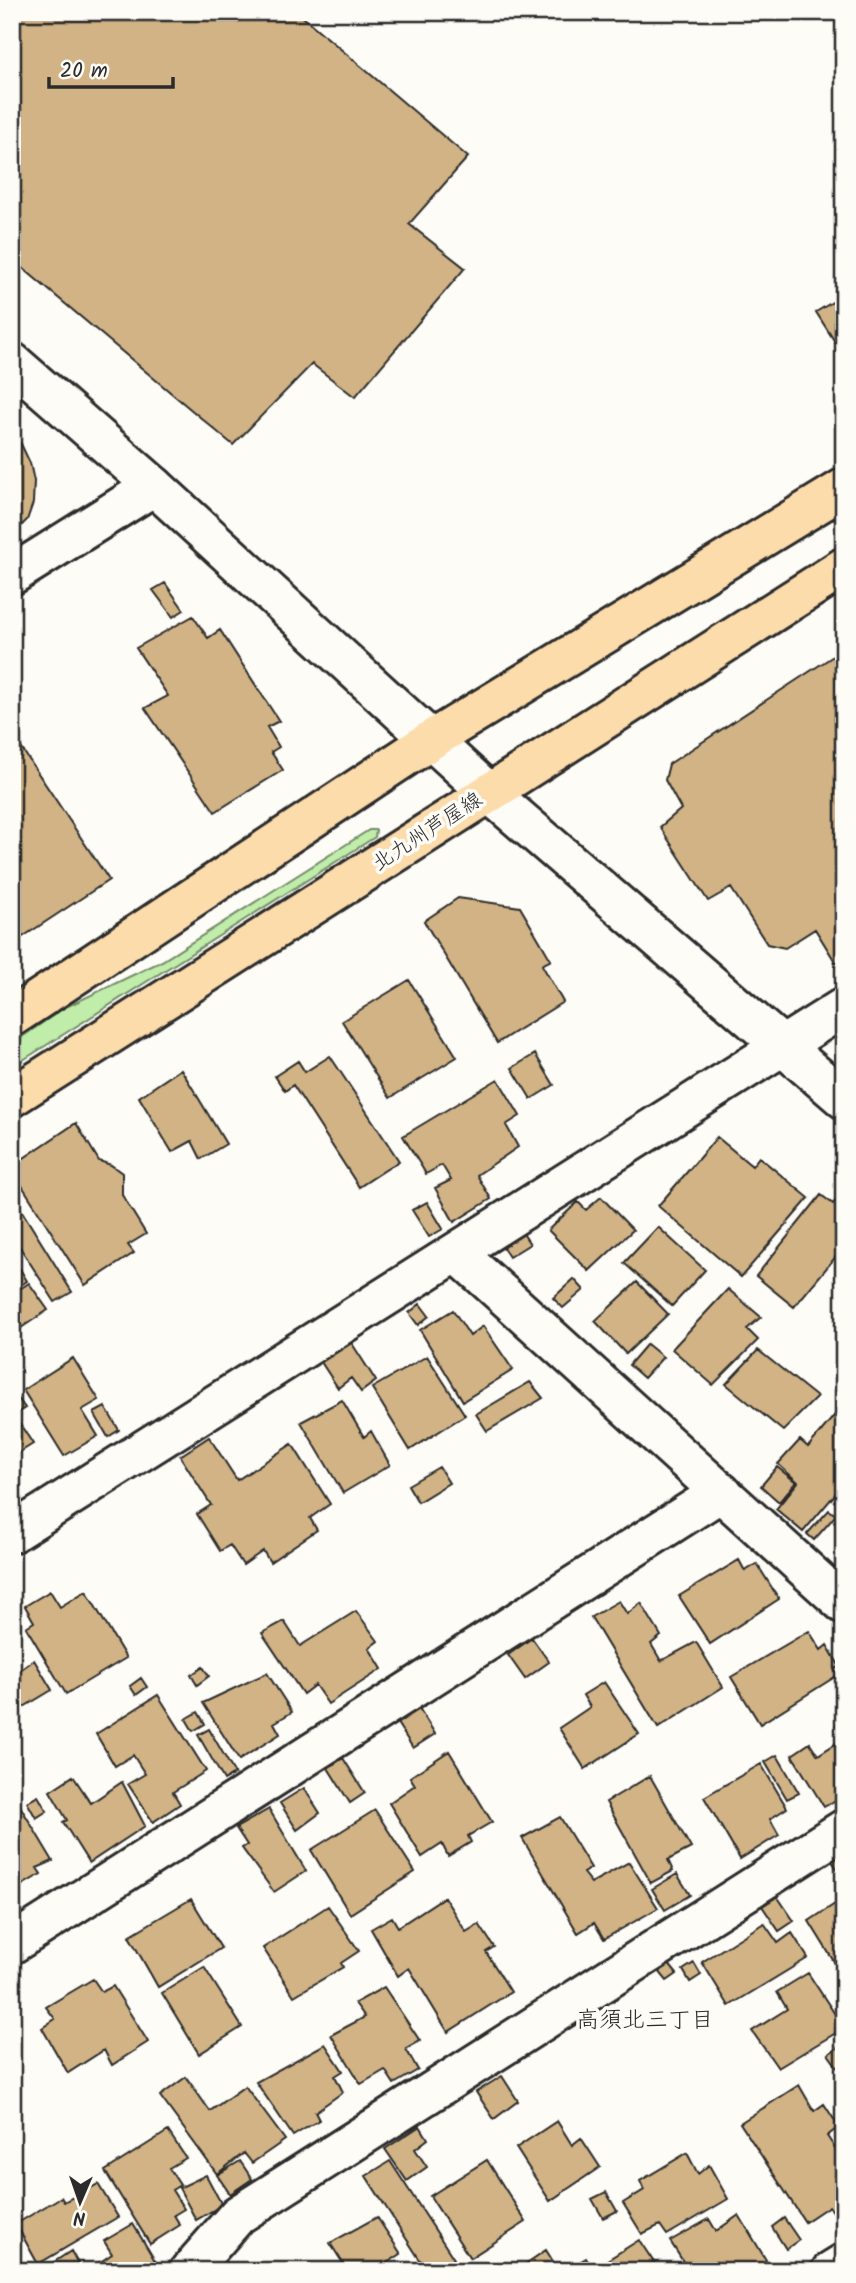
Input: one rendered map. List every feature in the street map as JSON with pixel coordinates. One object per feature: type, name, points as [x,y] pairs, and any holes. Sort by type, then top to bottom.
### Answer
[{"type":"main road","points":[[12,1017],[430,740],[844,488]]},
{"type":"main road","name":"北九州芦屋線","points":[[12,1097],[844,567]]},
{"type":"street","points":[[12,362],[154,486],[488,792],[844,1099]]},
{"type":"street","points":[[12,575],[154,486]]},
{"type":"street","points":[[12,1533],[844,1007]]},
{"type":"street","points":[[457,1253],[844,1604]]},
{"type":"street","points":[[12,1944],[721,1492]]},
{"type":"street","points":[[189,2271],[238,2215],[844,1829]]},
{"type":"street","points":[[831,2271],[844,2263]]},
{"type":"green space","points":[[369,830],[376,830],[375,837],[12,1067],[12,1044],[64,1008],[162,961]]},
{"type":"building","points":[[12,12],[297,12],[468,157],[409,224],[465,268],[355,397],[312,364],[233,445],[12,259]]},
{"type":"building","points":[[844,295],[844,356],[816,312]]},
{"type":"building","points":[[12,437],[21,444],[30,463],[34,481],[33,503],[27,520],[12,535]]},
{"type":"building","points":[[165,583],[184,610],[173,617],[153,590]]},
{"type":"building","points":[[193,616],[208,638],[220,630],[279,721],[267,727],[279,747],[271,752],[283,770],[215,812],[145,708],[168,696],[136,648]]},
{"type":"building","points":[[844,649],[844,958],[836,963],[815,929],[785,948],[767,944],[731,888],[708,901],[660,827],[681,809],[665,780],[669,764]]},
{"type":"building","points":[[12,734],[109,880],[12,944]]},
{"type":"building","points":[[458,898],[520,907],[551,960],[542,965],[563,1002],[497,1043],[424,921]]},
{"type":"building","points":[[409,980],[457,1057],[390,1098],[342,1021]]},
{"type":"building","points":[[535,1054],[554,1085],[531,1099],[512,1068]]},
{"type":"building","points":[[330,1056],[399,1161],[359,1187],[293,1085],[285,1091],[275,1076],[298,1061],[305,1072]]},
{"type":"building","points":[[181,1069],[226,1144],[201,1159],[192,1141],[172,1152],[139,1097]]},
{"type":"building","points":[[498,1079],[520,1116],[506,1125],[518,1147],[477,1175],[491,1199],[454,1222],[435,1188],[451,1180],[442,1165],[426,1174],[403,1136]]},
{"type":"building","points":[[76,1123],[99,1161],[122,1173],[122,1195],[146,1234],[128,1245],[134,1253],[85,1285],[12,1170],[12,1166]]},
{"type":"building","points":[[717,1137],[752,1166],[759,1157],[809,1198],[741,1277],[658,1206]]},
{"type":"building","points":[[843,1192],[844,1247],[794,1307],[756,1276],[821,1195],[833,1204]]},
{"type":"building","points":[[601,1197],[633,1230],[589,1271],[548,1230],[578,1202],[586,1210]]},
{"type":"building","points":[[15,1200],[72,1292],[55,1302],[12,1235],[12,1202]]},
{"type":"building","points":[[427,1202],[443,1229],[429,1237],[412,1210]]},
{"type":"building","points":[[658,1227],[705,1270],[672,1306],[624,1263]]},
{"type":"building","points":[[522,1232],[530,1244],[509,1257],[501,1245]]},
{"type":"building","points":[[20,1269],[27,1281],[12,1291],[12,1274]]},
{"type":"building","points":[[574,1279],[584,1290],[563,1308],[553,1298]]},
{"type":"building","points":[[637,1282],[668,1314],[626,1354],[595,1321]]},
{"type":"building","points":[[29,1283],[48,1310],[12,1334],[12,1294]]},
{"type":"building","points":[[728,1289],[761,1317],[747,1329],[758,1340],[713,1385],[672,1349]]},
{"type":"building","points":[[420,1304],[429,1316],[418,1325],[409,1313]]},
{"type":"building","points":[[453,1310],[470,1336],[483,1326],[513,1370],[463,1401],[420,1330]]},
{"type":"building","points":[[351,1342],[376,1381],[361,1392],[351,1378],[338,1388],[321,1362]]},
{"type":"building","points":[[647,1344],[663,1357],[644,1378],[629,1365]]},
{"type":"building","points":[[758,1350],[817,1397],[783,1431],[726,1384]]},
{"type":"building","points":[[427,1356],[465,1415],[410,1450],[372,1388]]},
{"type":"building","points":[[73,1358],[99,1400],[82,1410],[98,1436],[64,1456],[23,1390]]},
{"type":"building","points":[[530,1382],[543,1398],[487,1431],[476,1414]]},
{"type":"building","points":[[12,1390],[25,1408],[14,1415],[33,1444],[12,1457]]},
{"type":"building","points":[[342,1400],[364,1437],[371,1431],[390,1465],[343,1493],[301,1422]]},
{"type":"building","points":[[844,1404],[844,1484],[803,1532],[776,1509],[798,1482],[778,1464],[800,1440],[808,1447]]},
{"type":"building","points":[[105,1407],[119,1430],[108,1437],[94,1413]]},
{"type":"building","points":[[209,1437],[237,1480],[292,1444],[330,1504],[310,1518],[317,1530],[270,1562],[263,1551],[243,1565],[230,1545],[220,1551],[197,1514],[211,1505],[180,1456]]},
{"type":"building","points":[[439,1467],[449,1483],[418,1502],[408,1485]]},
{"type":"building","points":[[777,1467],[796,1482],[779,1502],[761,1486]]},
{"type":"building","points":[[844,1492],[844,1510],[834,1501]]},
{"type":"building","points":[[829,1510],[836,1515],[814,1540],[807,1534]]},
{"type":"building","points":[[844,1513],[844,1531],[834,1522]]},
{"type":"building","points":[[739,1560],[745,1571],[757,1564],[779,1599],[710,1644],[679,1596]]},
{"type":"building","points":[[50,1591],[60,1607],[86,1591],[126,1658],[66,1694],[26,1627],[34,1622],[25,1606]]},
{"type":"building","points":[[619,1601],[627,1614],[641,1603],[661,1636],[651,1644],[661,1661],[696,1642],[723,1687],[658,1728],[591,1617]]},
{"type":"building","points":[[356,1611],[378,1641],[369,1648],[382,1669],[328,1704],[315,1685],[303,1694],[262,1633],[284,1621],[300,1646]]},
{"type":"building","points":[[809,1631],[821,1650],[827,1645],[840,1667],[834,1669],[838,1675],[760,1724],[731,1677]]},
{"type":"building","points":[[532,1638],[549,1662],[525,1679],[508,1655]]},
{"type":"building","points":[[12,1658],[20,1670],[34,1660],[52,1690],[12,1714]]},
{"type":"building","points":[[203,1667],[209,1676],[197,1685],[191,1675]]},
{"type":"building","points":[[267,1673],[292,1712],[274,1723],[280,1734],[239,1760],[203,1703]]},
{"type":"building","points":[[141,1678],[147,1687],[136,1695],[130,1686]]},
{"type":"building","points":[[604,1682],[639,1734],[585,1769],[559,1728],[590,1707],[583,1695]]},
{"type":"building","points":[[158,1695],[206,1771],[173,1792],[180,1804],[153,1822],[128,1784],[145,1774],[133,1755],[115,1766],[96,1734]]},
{"type":"building","points":[[419,1708],[435,1734],[413,1748],[397,1723]]},
{"type":"building","points":[[198,1712],[205,1724],[193,1731],[186,1719]]},
{"type":"building","points":[[844,1720],[844,1736],[836,1725]]},
{"type":"building","points":[[209,1729],[235,1774],[224,1780],[198,1735]]},
{"type":"building","points":[[844,1738],[844,1795],[824,1807],[792,1755],[810,1743],[818,1755]]},
{"type":"building","points":[[449,1751],[492,1822],[468,1836],[471,1842],[448,1856],[442,1844],[422,1857],[389,1803],[415,1785],[410,1777]]},
{"type":"building","points":[[777,1755],[799,1793],[787,1799],[765,1762]]},
{"type":"building","points":[[343,1758],[365,1793],[350,1803],[328,1768]]},
{"type":"building","points":[[761,1764],[787,1808],[770,1819],[779,1835],[740,1859],[704,1797]]},
{"type":"building","points":[[73,1776],[91,1803],[122,1782],[145,1826],[89,1863],[63,1822],[67,1820],[50,1791]]},
{"type":"building","points":[[650,1776],[691,1848],[668,1860],[673,1871],[651,1883],[606,1802]]},
{"type":"building","points":[[304,1788],[320,1813],[297,1830],[280,1803]]},
{"type":"building","points":[[38,1796],[47,1811],[36,1818],[27,1802]]},
{"type":"building","points":[[17,1801],[53,1861],[37,1868],[41,1874],[12,1891],[12,1804]]},
{"type":"building","points":[[269,1809],[306,1871],[274,1892],[242,1848],[247,1845],[236,1828]]},
{"type":"building","points":[[375,1810],[415,1872],[350,1914],[311,1850]]},
{"type":"building","points":[[560,1817],[591,1868],[583,1873],[591,1883],[629,1862],[658,1908],[604,1939],[594,1923],[578,1933],[522,1838]]},
{"type":"building","points":[[844,1854],[844,1879],[832,1861]]},
{"type":"building","points":[[677,1874],[690,1895],[665,1910],[652,1889]]},
{"type":"building","points":[[777,1896],[794,1921],[779,1931],[762,1906]]},
{"type":"building","points":[[444,1897],[466,1932],[479,1924],[494,1947],[486,1952],[511,1992],[448,2032],[409,1968],[398,1976],[371,1929],[392,1917],[398,1927]]},
{"type":"building","points":[[844,1898],[844,1964],[838,1968],[809,1921]]},
{"type":"building","points":[[191,1899],[221,1948],[158,1987],[129,1936]]},
{"type":"building","points":[[328,1906],[359,1951],[341,1963],[343,1967],[294,1996],[263,1948]]},
{"type":"building","points":[[764,1923],[778,1943],[792,1933],[808,1958],[729,2006],[702,1962]]},
{"type":"building","points":[[668,1963],[677,1974],[667,1981],[658,1970]]},
{"type":"building","points":[[694,1963],[701,1975],[690,1982],[683,1970]]},
{"type":"building","points":[[204,1967],[242,2027],[199,2054],[162,1993]]},
{"type":"building","points":[[808,1973],[844,2028],[778,2068],[752,2031],[787,2009],[777,1992]]},
{"type":"building","points":[[93,1979],[102,1992],[113,1986],[148,2042],[112,2065],[104,2050],[68,2073],[42,2028],[55,2019],[46,2007]]},
{"type":"building","points":[[384,1987],[420,2041],[406,2049],[418,2070],[394,2084],[385,2070],[361,2084],[331,2035],[365,2017],[355,2003]]},
{"type":"building","points":[[325,2044],[343,2071],[335,2076],[343,2092],[315,2112],[319,2120],[293,2136],[256,2082]]},
{"type":"building","points":[[844,2044],[844,2076],[828,2054]]},
{"type":"building","points":[[502,2076],[518,2101],[494,2119],[476,2092]]},
{"type":"building","points":[[186,2077],[210,2111],[245,2086],[285,2140],[252,2163],[244,2153],[217,2174],[160,2096]]},
{"type":"building","points":[[799,2085],[814,2111],[824,2104],[839,2127],[827,2136],[844,2162],[844,2217],[839,2220],[829,2206],[805,2222],[740,2123]]},
{"type":"building","points":[[557,2121],[572,2145],[581,2138],[600,2167],[550,2201],[516,2148]]},
{"type":"building","points":[[420,2126],[428,2139],[415,2149],[427,2167],[407,2181],[385,2149]]},
{"type":"building","points":[[168,2131],[186,2158],[169,2168],[180,2185],[172,2190],[184,2209],[174,2215],[180,2225],[150,2244],[105,2171]]},
{"type":"building","points":[[687,2153],[698,2174],[709,2165],[728,2199],[667,2235],[660,2225],[642,2234],[623,2203],[644,2190],[640,2181]]},
{"type":"building","points":[[487,2160],[526,2222],[470,2258],[430,2196]]},
{"type":"building","points":[[240,2161],[252,2179],[230,2194],[217,2175]]},
{"type":"building","points":[[390,2161],[454,2259],[436,2271],[427,2271],[366,2176]]},
{"type":"building","points":[[206,2175],[222,2205],[196,2220],[179,2188]]},
{"type":"building","points":[[98,2184],[118,2217],[38,2264],[16,2224],[61,2197],[64,2202]]},
{"type":"building","points":[[606,2192],[617,2211],[603,2218],[592,2199]]},
{"type":"building","points":[[739,2215],[766,2260],[750,2271],[689,2271],[670,2241],[709,2219],[716,2231]]},
{"type":"building","points":[[377,2217],[401,2254],[387,2263],[392,2271],[348,2271],[330,2243]]},
{"type":"building","points":[[784,2218],[799,2240],[786,2249],[772,2227]]},
{"type":"building","points":[[133,2224],[157,2264],[152,2271],[87,2271],[112,2254],[104,2241]]},
{"type":"building","points":[[639,2240],[657,2267],[651,2271],[574,2271],[571,2267],[586,2258],[593,2269]]},
{"type":"building","points":[[546,2250],[559,2271],[519,2271],[518,2269]]},
{"type":"building","points":[[71,2251],[82,2271],[55,2271],[51,2264]]},
{"type":"district","name":"高須北三丁目","points":[[645,2019]]}]
